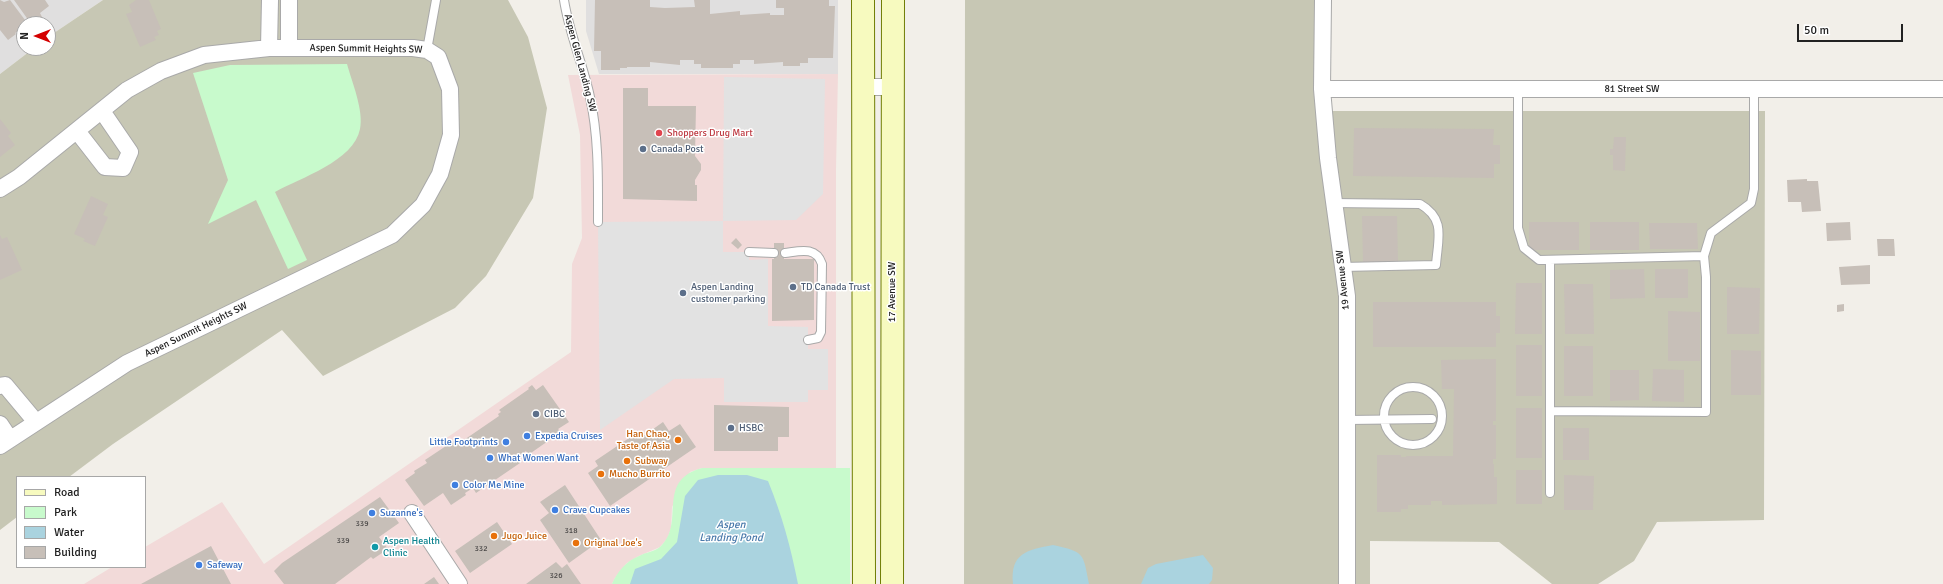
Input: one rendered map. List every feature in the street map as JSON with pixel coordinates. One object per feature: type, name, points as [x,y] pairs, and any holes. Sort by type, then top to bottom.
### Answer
[{"type":"main road","points":[[863,0],[864,584]]},
{"type":"main road","name":"17 Avenue SW","points":[[892,0],[892,584]]},
{"type":"main road","points":[[864,446],[892,445]]},
{"type":"street","points":[[269,48],[270,0]]},
{"type":"street","points":[[289,0],[289,48]]},
{"type":"street","name":"19 Avenue SW","points":[[1323,0],[1322,89],[1333,203],[1347,296],[1347,584]]},
{"type":"street","name":"Aspen Summit Heights SW","points":[[0,189],[19,177],[127,90],[160,71],[204,55],[269,48],[413,48],[427,50],[438,57],[450,89],[451,135],[440,174],[423,205],[392,235],[127,363],[5,442]]},
{"type":"street","points":[[863,87],[892,87]]},
{"type":"street","name":"81 Street SW","points":[[1322,89],[1943,89]]},
{"type":"street","points":[[77,131],[105,167],[123,168],[130,152],[102,111]]},
{"type":"street","points":[[0,386],[5,385],[36,422]]},
{"type":"street","points":[[0,424],[5,442]]},
{"type":"street","points":[[412,513],[459,584]]},
{"type":"lane","points":[[427,50],[436,0]]},
{"type":"lane","name":"Aspen Glen Landing SW","points":[[564,0],[568,26],[590,97],[595,123],[598,159],[598,222]]},
{"type":"lane","points":[[1551,411],[1706,412],[1706,277],[1704,256],[1711,233],[1751,203],[1754,189],[1754,88]]},
{"type":"lane","points":[[1518,89],[1518,228],[1524,248],[1539,260],[1704,256]]},
{"type":"lane","points":[[1333,203],[1420,204],[1429,210],[1438,222],[1436,265],[1342,267]]},
{"type":"lane","points":[[785,253],[804,250],[814,252],[819,256],[822,264],[821,332],[818,338],[808,340]]},
{"type":"lane","points":[[749,252],[774,253]]},
{"type":"lane","points":[[1550,260],[1550,493]]},
{"type":"lane","points":[[1411,386],[1420,387],[1429,391],[1436,397],[1440,405],[1442,415],[1441,425],[1436,434],[1429,440],[1415,445],[1400,442],[1392,437],[1386,429],[1384,419],[1384,410],[1387,401],[1401,388],[1411,386]]},
{"type":"lane","points":[[1347,420],[1432,419]]},
{"type":"shaded area","points":[[0,0],[103,0],[56,32],[56,16],[16,16],[16,56],[24,56],[0,74]]},
{"type":"shaded area","points":[[103,0],[508,0],[528,37],[547,108],[533,198],[486,276],[455,308],[323,376],[282,330],[113,444],[70,476],[16,476],[16,518],[0,530],[0,74],[24,56],[56,56],[56,32]]},
{"type":"shaded area","points":[[586,0],[838,0],[838,74],[599,74],[586,31]]},
{"type":"shaded area","points":[[965,0],[1329,0],[1327,111],[1765,111],[1764,520],[1657,522],[1634,561],[1598,584],[1552,584],[1499,542],[1370,541],[1370,584],[964,584]]},
{"type":"shaded area","points":[[838,74],[836,169],[836,468],[702,468],[690,472],[672,507],[671,529],[667,539],[660,547],[627,563],[612,584],[84,584],[110,568],[146,568],[146,546],[222,502],[264,564],[571,352],[572,264],[582,238],[580,135],[568,75]]},
{"type":"shaded area","points":[[724,77],[825,79],[823,194],[796,220],[723,221]]},
{"type":"shaded area","name":"Aspen Landing customer parking","points":[[723,221],[723,252],[749,252],[749,260],[768,259],[768,326],[808,327],[808,349],[828,349],[828,390],[808,390],[808,402],[724,402],[724,378],[674,379],[600,430],[598,222]]},
{"type":"green space","points":[[347,64],[359,105],[361,122],[356,140],[348,150],[325,167],[275,192],[307,260],[288,269],[256,200],[208,224],[228,180],[193,73],[230,65]]},
{"type":"green space","points":[[702,468],[850,468],[850,584],[612,584],[616,575],[626,564],[634,558],[656,550],[661,546],[668,536],[671,526],[675,492],[679,482],[688,474]]},
{"type":"water","name":"Aspen Landing Pond","points":[[718,475],[747,475],[768,481],[786,532],[798,584],[630,584],[635,569],[661,559],[677,542],[685,496],[698,480]]},
{"type":"water","points":[[1053,545],[1077,552],[1081,556],[1089,584],[1013,584],[1014,566],[1017,559],[1028,551]]},
{"type":"water","points":[[1203,555],[1213,568],[1212,580],[1209,584],[1141,584],[1148,568],[1156,564]]},
{"type":"building","points":[[0,0],[4,2],[10,0],[22,16],[16,16],[16,34],[8,40],[0,30]]},
{"type":"building","points":[[14,0],[45,0],[49,6],[40,13],[42,16],[25,16]]},
{"type":"building","points":[[136,0],[149,0],[161,29],[157,31],[159,35],[154,37],[156,40],[140,47],[126,14],[132,12],[129,5]]},
{"type":"building","points":[[595,0],[650,0],[650,7],[665,8],[695,7],[694,0],[710,0],[710,14],[740,11],[740,15],[770,13],[770,15],[784,15],[784,8],[776,8],[776,0],[829,0],[829,6],[835,6],[833,58],[808,58],[808,63],[800,63],[800,66],[783,66],[783,62],[754,64],[754,60],[740,60],[740,64],[733,64],[733,68],[701,68],[701,64],[694,64],[694,60],[680,60],[680,65],[650,62],[650,67],[627,67],[620,68],[620,70],[601,70],[601,51],[594,51]]},
{"type":"building","name":"Shoppers Drug Mart","points":[[623,88],[648,88],[648,106],[696,106],[695,156],[701,164],[701,170],[695,180],[695,185],[697,185],[697,201],[623,199]]},
{"type":"building","points":[[0,119],[11,133],[8,136],[15,145],[0,157]]},
{"type":"building","points":[[1354,128],[1494,129],[1493,145],[1500,145],[1500,164],[1494,164],[1494,178],[1353,176]]},
{"type":"building","points":[[1614,137],[1626,137],[1625,171],[1613,170],[1613,155],[1610,155],[1610,149],[1613,149]]},
{"type":"building","points":[[1807,179],[1807,181],[1818,181],[1821,211],[1802,212],[1801,202],[1788,202],[1787,180]]},
{"type":"building","points":[[91,196],[108,204],[103,215],[108,217],[95,246],[83,241],[85,239],[74,234]]},
{"type":"building","points":[[1362,216],[1397,216],[1398,262],[1363,262]]},
{"type":"building","points":[[1529,222],[1579,222],[1579,250],[1529,250]]},
{"type":"building","points":[[1590,222],[1639,222],[1639,250],[1590,250]]},
{"type":"building","points":[[1850,222],[1851,240],[1827,241],[1826,223]]},
{"type":"building","points":[[1649,223],[1697,223],[1698,249],[1650,249]]},
{"type":"building","points":[[0,235],[2,239],[7,237],[22,270],[0,280]]},
{"type":"building","points":[[736,238],[742,245],[738,249],[731,243]]},
{"type":"building","points":[[1877,239],[1894,239],[1895,256],[1878,256]]},
{"type":"building","name":"TD Canada Trust","points":[[774,243],[784,243],[784,259],[814,259],[814,320],[772,321],[772,259],[774,259]]},
{"type":"building","points":[[1870,265],[1870,284],[1841,285],[1839,267]]},
{"type":"building","points":[[1644,269],[1645,298],[1610,299],[1610,270]]},
{"type":"building","points":[[1655,269],[1688,269],[1688,298],[1655,298]]},
{"type":"building","points":[[1516,283],[1542,283],[1542,334],[1515,334]]},
{"type":"building","points":[[1564,284],[1593,284],[1594,334],[1565,334]]},
{"type":"building","points":[[1727,287],[1760,288],[1759,334],[1727,334]]},
{"type":"building","points":[[1373,302],[1496,302],[1496,316],[1500,316],[1500,333],[1496,333],[1496,347],[1373,347]]},
{"type":"building","points":[[1844,304],[1844,311],[1837,312],[1837,305]]},
{"type":"building","points":[[1668,311],[1700,312],[1700,361],[1668,361]]},
{"type":"building","points":[[1516,345],[1542,345],[1542,396],[1516,396]]},
{"type":"building","points":[[1564,346],[1593,346],[1593,396],[1564,396]]},
{"type":"building","points":[[1731,350],[1761,351],[1761,395],[1731,395]]},
{"type":"building","points":[[1496,359],[1496,421],[1493,421],[1493,425],[1496,425],[1496,459],[1493,459],[1493,464],[1494,477],[1497,477],[1497,504],[1442,505],[1442,501],[1431,501],[1431,505],[1408,505],[1408,509],[1401,509],[1401,512],[1377,512],[1377,455],[1401,455],[1401,457],[1453,456],[1454,389],[1442,389],[1441,360]]},
{"type":"building","points":[[1653,369],[1684,370],[1684,402],[1652,401]]},
{"type":"building","points":[[1610,370],[1639,370],[1639,400],[1610,401]]},
{"type":"building","points":[[532,385],[536,390],[543,385],[569,422],[558,429],[561,432],[528,455],[526,451],[516,458],[520,463],[476,493],[473,488],[465,493],[466,495],[451,505],[443,493],[424,506],[405,480],[415,473],[414,471],[427,463],[425,460],[455,440],[457,442],[460,440],[461,442],[499,416],[498,414],[501,412],[499,410],[529,389],[528,388]]},
{"type":"building","points":[[714,405],[789,407],[789,437],[778,437],[778,451],[714,451]]},
{"type":"building","points":[[1516,408],[1542,408],[1542,458],[1516,458]]},
{"type":"building","points":[[663,422],[669,431],[680,424],[696,447],[610,506],[588,473],[598,466],[595,461],[638,432],[642,437]]},
{"type":"building","points":[[1563,428],[1589,428],[1589,460],[1563,460]]},
{"type":"building","points":[[1516,470],[1542,470],[1542,504],[1516,504]]},
{"type":"building","points":[[1564,475],[1594,476],[1593,510],[1564,510]]},
{"type":"building","points":[[565,485],[601,540],[569,563],[540,520],[549,513],[540,502]]},
{"type":"building","points":[[380,497],[399,523],[379,537],[388,549],[373,559],[371,557],[335,584],[284,584],[274,571],[282,563]]},
{"type":"building","points":[[497,522],[512,544],[470,573],[455,551]]},
{"type":"building","name":"Safeway","points":[[211,546],[231,584],[141,584]]},
{"type":"building","points":[[556,562],[562,568],[567,564],[581,584],[526,584]]},
{"type":"building","points":[[434,577],[439,584],[424,584]]},
{"type":"place","name":"Shoppers Drug Mart","points":[[659,133]]},
{"type":"place","name":"Canada Post","points":[[643,149]]},
{"type":"place","name":"TD Canada Trust","points":[[793,287]]},
{"type":"place","name":"Aspen Landing customer parking","points":[[683,293]]},
{"type":"place","name":"CIBC","points":[[536,414]]},
{"type":"place","name":"HSBC","points":[[731,428]]},
{"type":"place","name":"Expedia Cruises","points":[[527,436]]},
{"type":"place","name":"Han Chao, Taste of Asia","points":[[678,440]]},
{"type":"place","name":"Little Footprints","points":[[506,442]]},
{"type":"place","name":"What Women Want","points":[[490,458]]},
{"type":"place","name":"Subway","points":[[627,461]]},
{"type":"place","name":"Mucho Burrito","points":[[601,474]]},
{"type":"place","name":"Color Me Mine","points":[[455,485]]},
{"type":"place","name":"Crave Cupcakes","points":[[555,510]]},
{"type":"place","name":"Suzanne's","points":[[372,513]]},
{"type":"place","name":"Jugo Juice","points":[[494,536]]},
{"type":"place","name":"Original Joe's","points":[[576,543]]},
{"type":"place","name":"Aspen Health Clinic","points":[[375,547]]},
{"type":"place","name":"Safeway","points":[[199,565]]}]
